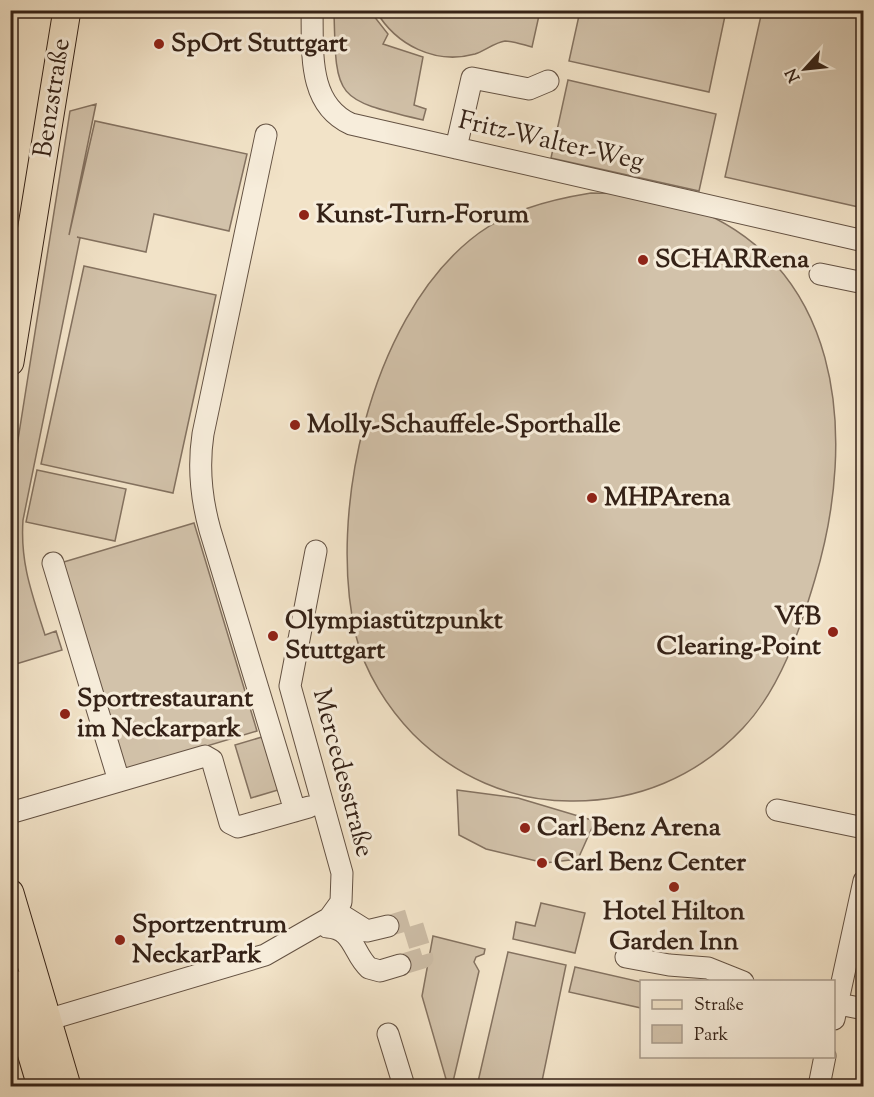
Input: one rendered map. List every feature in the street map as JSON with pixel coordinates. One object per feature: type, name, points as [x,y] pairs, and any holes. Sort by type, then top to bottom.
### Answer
[{"type":"main road","name":"Benzstraße","points":[[10,362],[67,10]]},
{"type":"main road","points":[[10,893],[27,1026],[41,1086]]},
{"type":"main road","points":[[10,982],[27,1026],[67,1086]]},
{"type":"street","name":"Fritz-Walter-Weg","points":[[312,10],[314,74],[321,95],[337,115],[351,124],[864,241]]},
{"type":"street","points":[[456,148],[472,78],[529,89],[548,81]]},
{"type":"street","points":[[267,135],[203,434],[200,472],[202,500],[210,530],[295,811]]},
{"type":"street","points":[[820,274],[864,283]]},
{"type":"street","name":"Mercedesstraße","points":[[316,551],[290,686],[342,873],[343,893],[319,926]]},
{"type":"street","points":[[53,563],[119,781]]},
{"type":"street","points":[[10,813],[205,756],[212,760],[230,823],[238,827],[321,804]]},
{"type":"street","points":[[777,810],[864,828]]},
{"type":"street","points":[[864,881],[835,1008],[864,1009]]},
{"type":"street","points":[[27,1026],[265,955],[343,916],[367,930],[388,926]]},
{"type":"street","points":[[319,926],[331,927],[344,932],[354,942],[364,965],[374,971],[400,965]]},
{"type":"street","points":[[626,957],[708,968],[740,980]]},
{"type":"street","points":[[388,1034],[404,1086]]},
{"type":"street","points":[[819,1086],[825,1058]]},
{"type":"green space","points":[[334,11],[370,11],[388,34],[383,44],[423,57],[414,105],[426,109],[423,120],[372,107],[357,100],[346,91],[336,63]]},
{"type":"green space","points":[[376,11],[540,11],[532,47],[505,41],[475,54],[445,57],[418,49],[394,34]]},
{"type":"green space","points":[[580,11],[726,11],[709,92],[569,61]]},
{"type":"green space","points":[[762,11],[863,11],[863,208],[725,177]]},
{"type":"green space","points":[[568,80],[716,114],[699,191],[551,158]]},
{"type":"green space","points":[[96,104],[69,235],[95,121],[247,154],[229,231],[154,214],[146,252],[77,237],[80,238],[23,520],[25,564],[36,606],[45,635],[56,631],[62,650],[16,664],[10,625],[11,484],[70,111]]},
{"type":"green space","name":"MHPArena","points":[[591,193],[634,195],[678,203],[733,229],[775,264],[806,308],[825,358],[834,411],[835,468],[828,524],[803,618],[778,677],[768,695],[743,728],[706,760],[664,783],[618,797],[594,800],[548,800],[505,791],[466,774],[429,749],[395,713],[371,676],[356,636],[348,587],[348,534],[353,479],[365,423],[382,369],[406,319],[435,276],[470,240],[498,221],[543,203]]},
{"type":"green space","points":[[84,266],[216,295],[173,493],[41,464]]},
{"type":"green space","points":[[37,470],[126,489],[115,541],[26,522]]},
{"type":"green space","points":[[194,523],[257,731],[120,772],[57,564]]},
{"type":"green space","points":[[262,737],[278,790],[251,798],[235,745]]},
{"type":"green space","name":"Carl Benz Arena","points":[[457,790],[518,798],[595,821],[578,859],[545,863],[486,849],[459,835]]},
{"type":"green space","points":[[541,903],[585,913],[575,953],[513,939],[516,922],[535,926]]},
{"type":"green space","points":[[433,936],[485,949],[484,954],[476,957],[474,962],[479,971],[452,1086],[448,1086],[422,996]]},
{"type":"green space","points":[[508,952],[566,965],[541,1086],[477,1086]]},
{"type":"green space","points":[[575,967],[640,982],[640,1008],[569,992]]},
{"type":"tunnel","points":[[388,926],[411,919],[423,958],[400,965]]},
{"type":"place","name":"SpOrt Stuttgart","points":[[159,44]]},
{"type":"place","name":"Kunst-Turn-Forum","points":[[304,215]]},
{"type":"place","name":"SCHARRena","points":[[643,260]]},
{"type":"place","name":"Molly-Schauffele-Sporthalle","points":[[295,425]]},
{"type":"place","name":"MHPArena","points":[[592,498]]},
{"type":"place","name":"VfB Clearing-Point","points":[[833,632]]},
{"type":"place","name":"Olympiastützpunkt Stuttgart","points":[[273,636]]},
{"type":"place","name":"Sportrestaurant im Neckarpark","points":[[65,714]]},
{"type":"place","name":"Carl Benz Arena","points":[[525,828]]},
{"type":"place","name":"Carl Benz Center","points":[[542,863]]},
{"type":"place","name":"Hotel Hilton Garden Inn","points":[[674,887]]},
{"type":"place","name":"Sportzentrum NeckarPark","points":[[120,940]]}]
